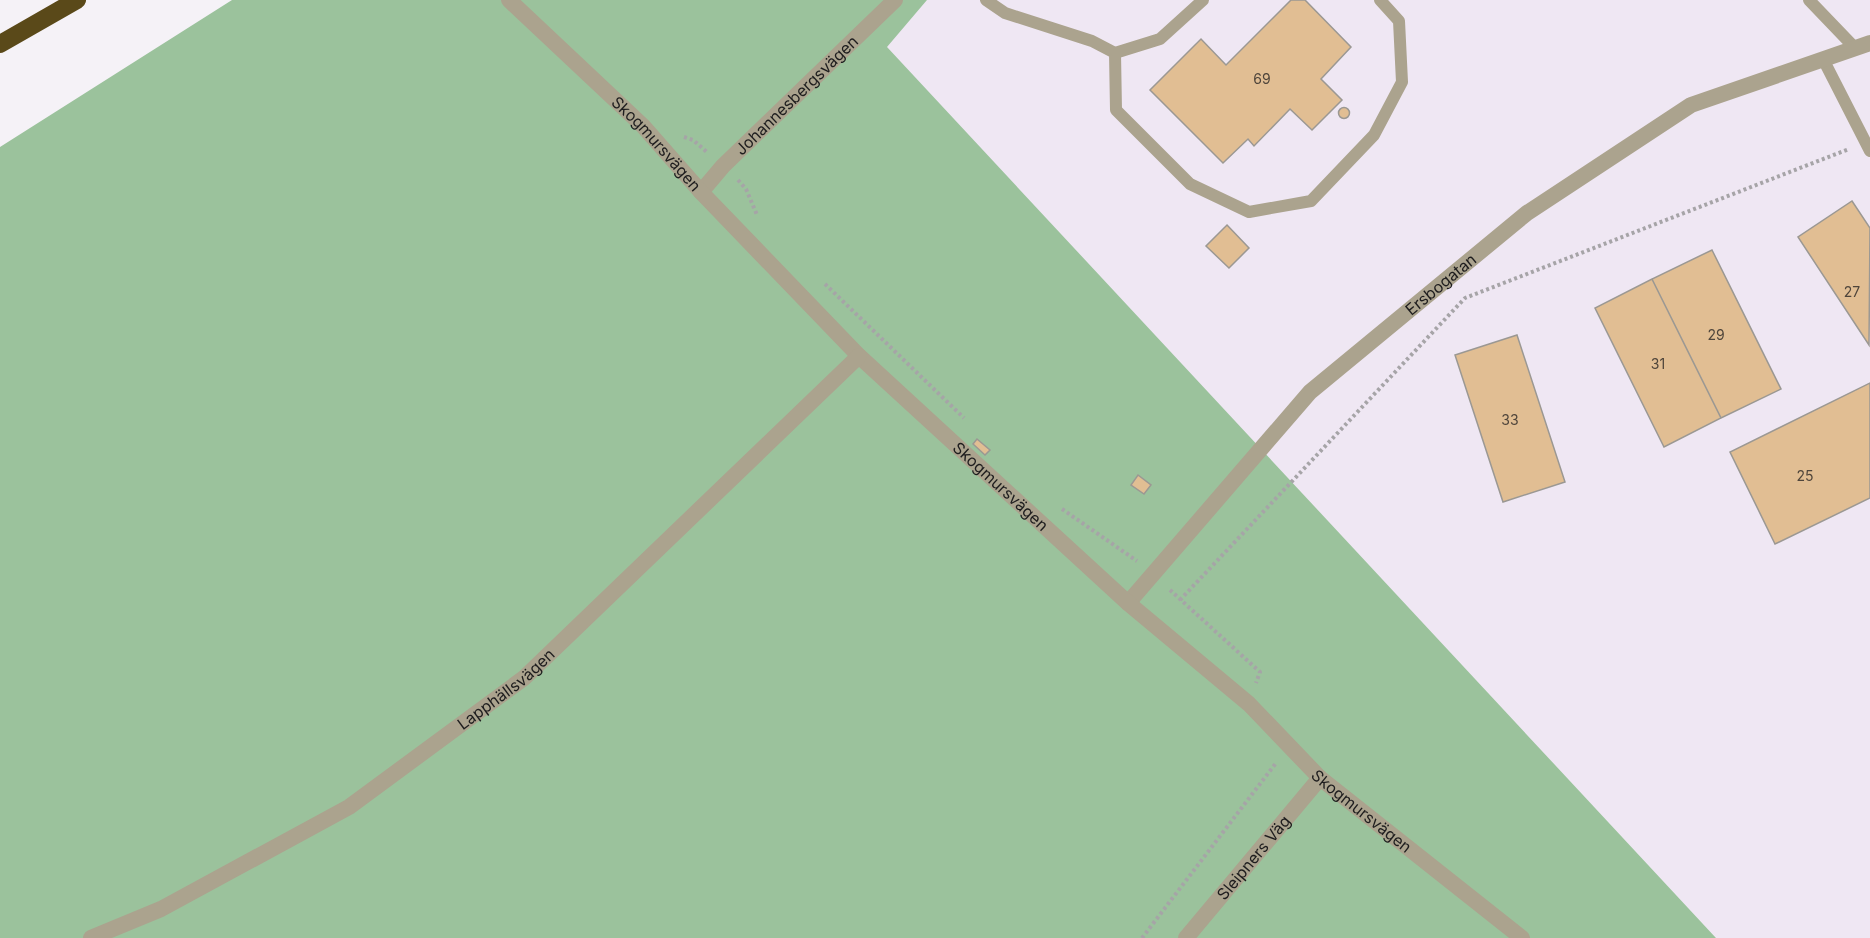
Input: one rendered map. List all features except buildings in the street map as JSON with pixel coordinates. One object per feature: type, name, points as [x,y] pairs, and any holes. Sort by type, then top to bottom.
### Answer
[{"type":"highway","points":[[0,44],[77,0]]},
{"type":"street","name":"Skogmursvägen","points":[[509,0],[643,126],[701,192],[859,356],[1128,603],[1249,704],[1320,778],[1522,938]]},
{"type":"street","name":"Johannesbergsvägen","points":[[701,192],[723,166],[896,0]]},
{"type":"street","name":"Ersbogatan","points":[[1128,603],[1310,392],[1527,213],[1691,105],[1863,46]]},
{"type":"street","name":"Lapphällsvägen","points":[[91,938],[161,909],[349,807],[524,678],[859,356]]},
{"type":"street","name":"Sleipners Väg","points":[[1186,938],[1320,778]]},
{"type":"lane","points":[[986,0],[1005,13],[1092,41],[1115,53],[1160,39],[1203,0]]},
{"type":"lane","points":[[1115,53],[1116,111],[1190,184],[1249,212],[1311,201],[1374,135],[1402,82],[1399,21],[1380,0]]},
{"type":"lane","points":[[1809,0],[1863,46]]},
{"type":"lane","points":[[1823,59],[1867,147]]},
{"type":"path","points":[[1180,600],[1465,298],[1867,147]]},
{"type":"path","points":[[723,166],[746,189],[759,221]]},
{"type":"path","points":[[819,278],[970,424]]},
{"type":"path","points":[[1053,502],[1154,573],[1180,600],[1260,672],[1249,704]]},
{"type":"path","points":[[1142,938],[1278,760]]},
{"type":"shaded area","points":[[927,0],[1870,0],[1870,938],[1716,938],[886,47]]},
{"type":"green space","points":[[232,0],[927,0],[887,47],[1716,938],[0,938],[0,147]]}]
